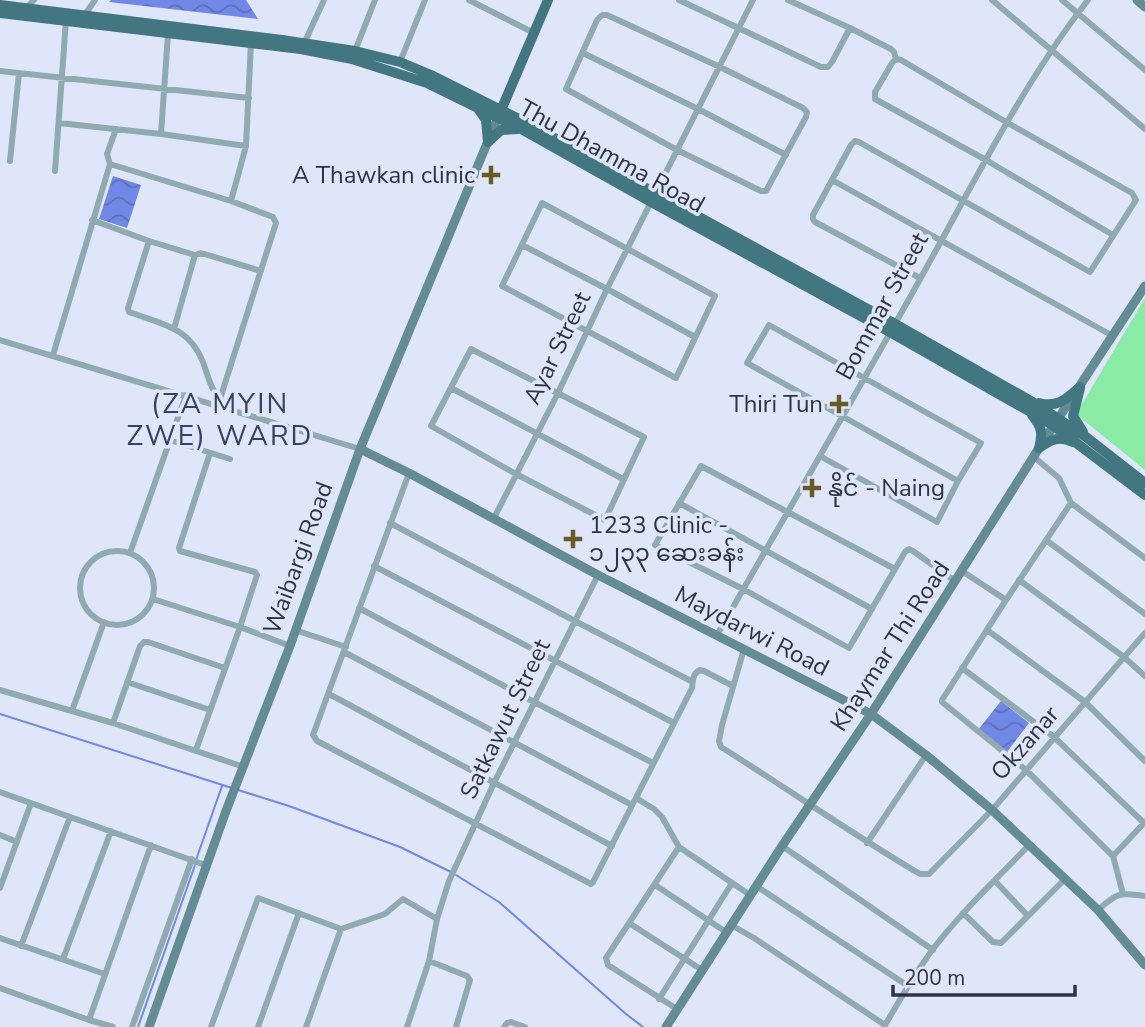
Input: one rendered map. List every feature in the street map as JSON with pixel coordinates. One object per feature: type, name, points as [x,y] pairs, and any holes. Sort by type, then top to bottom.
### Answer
[{"type":"main road","points":[[500,113],[548,0]]},
{"type":"main road","name":"Thu Dhamma Road","points":[[0,5],[168,34],[251,40]]},
{"type":"main road","name":"Thu Dhamma Road","points":[[0,13],[66,20],[82,19],[355,51],[400,62],[431,75],[478,103]]},
{"type":"main road","name":"Thu Dhamma Road","points":[[303,46],[416,79],[500,113],[1029,405],[1145,483]]},
{"type":"main road","points":[[488,142],[486,120],[478,103],[498,99],[511,86]]},
{"type":"main road","points":[[488,142],[501,130],[522,125],[512,104],[511,86]]},
{"type":"main road","points":[[1036,453],[1042,437],[1039,424],[1029,405],[1060,404],[1080,387]]},
{"type":"main road","points":[[1036,453],[1052,439],[1083,441],[1073,416],[1080,387]]},
{"type":"main road","name":"Thu Dhamma Road","points":[[1083,441],[1145,495]]},
{"type":"street","points":[[26,8],[34,0]]},
{"type":"street","points":[[82,19],[95,0]]},
{"type":"street","points":[[303,46],[324,0]]},
{"type":"street","points":[[355,51],[375,0]]},
{"type":"street","points":[[400,62],[425,0]]},
{"type":"street","points":[[469,0],[479,2],[534,33]]},
{"type":"street","points":[[679,0],[821,67],[828,67],[832,62],[850,28]]},
{"type":"street","name":"Ayar Street","points":[[494,518],[753,0]]},
{"type":"street","points":[[788,0],[891,49],[896,59]]},
{"type":"street","points":[[992,0],[1145,129]]},
{"type":"street","points":[[1062,0],[1145,70]]},
{"type":"street","name":"Bommar Street","points":[[717,635],[789,512],[1006,122],[1088,0]]},
{"type":"street","points":[[1137,0],[1145,7]]},
{"type":"street","points":[[602,15],[607,15],[720,66],[803,108],[807,111],[806,117],[765,191],[761,191],[677,150],[566,89],[583,53],[597,20],[602,15]]},
{"type":"street","points":[[55,171],[66,20]]},
{"type":"street","points":[[161,134],[168,34]]},
{"type":"street","points":[[231,201],[246,146],[251,40]]},
{"type":"street","points":[[583,53],[786,155]]},
{"type":"street","points":[[896,59],[1132,193],[1136,200],[1090,272],[855,141],[850,145],[813,219],[920,278]]},
{"type":"street","points":[[896,59],[875,92],[875,99],[1114,235]]},
{"type":"street","points":[[0,71],[249,98]]},
{"type":"street","points":[[10,161],[19,73]]},
{"type":"street","name":"Waibargi Road","points":[[149,1027],[360,449],[500,113]]},
{"type":"street","points":[[59,123],[246,146]]},
{"type":"street","points":[[53,355],[110,164],[107,154],[116,129]]},
{"type":"street","points":[[110,164],[231,201],[275,219],[276,223],[220,399]]},
{"type":"street","points":[[832,180],[1113,336]]},
{"type":"street","points":[[542,202],[715,296],[676,378],[502,286],[522,245],[542,202]]},
{"type":"street","points":[[92,220],[195,255],[201,253],[261,271]]},
{"type":"street","points":[[149,241],[129,312],[179,330],[190,339],[199,353],[215,395],[228,408]]},
{"type":"street","points":[[522,245],[695,337]]},
{"type":"street","points":[[174,329],[195,255]]},
{"type":"street","name":"Khaymar Thi Road","points":[[666,1027],[810,803],[871,714],[1145,286]]},
{"type":"street","points":[[820,456],[937,522],[981,443],[769,325],[747,363],[958,481]]},
{"type":"street","points":[[0,340],[360,449]]},
{"type":"street","points":[[471,349],[644,437],[605,520],[431,426],[451,388],[471,349]]},
{"type":"street","points":[[451,388],[623,480]]},
{"type":"street","points":[[130,553],[186,396]]},
{"type":"street","points":[[170,440],[230,459]]},
{"type":"street","name":"Maydarwi Road","points":[[360,449],[598,575],[871,714],[992,810],[1098,910],[1145,965]]},
{"type":"street","points":[[196,750],[257,575],[255,572],[180,551],[178,548],[210,453]]},
{"type":"street","points":[[1036,453],[1059,478],[1071,503],[1145,558]]},
{"type":"street","points":[[895,569],[701,466],[655,545],[743,589],[849,648],[909,549],[955,580]]},
{"type":"street","points":[[409,473],[313,734],[317,741],[591,884],[692,688],[691,681],[698,670],[733,686]]},
{"type":"street","points":[[679,503],[872,609]]},
{"type":"street","points":[[1071,503],[1019,579],[942,702],[1026,770],[1113,856],[1123,894]]},
{"type":"street","points":[[390,523],[691,681]]},
{"type":"street","points":[[1046,540],[1145,614]]},
{"type":"street","points":[[116,550],[130,553],[142,560],[151,572],[153,598],[144,613],[132,621],[118,625],[104,622],[91,615],[83,603],[81,578],[90,562],[102,554],[116,550]]},
{"type":"street","points":[[374,566],[674,723]]},
{"type":"street","points":[[962,571],[1006,600]]},
{"type":"street","name":"Satkawut Street","points":[[407,1027],[429,961],[437,919],[454,867],[598,575]]},
{"type":"street","points":[[1019,579],[1124,657],[1145,677]]},
{"type":"street","points":[[153,598],[290,646]]},
{"type":"street","points":[[359,608],[653,763]]},
{"type":"street","points":[[72,711],[104,622]]},
{"type":"street","points":[[295,630],[345,649],[514,743],[654,809],[662,817],[679,847],[750,895]]},
{"type":"street","points":[[987,631],[1085,702],[1145,761]]},
{"type":"street","name":"Okzanar","points":[[867,843],[920,874],[929,874],[992,810],[1145,633]]},
{"type":"street","points":[[113,723],[140,646],[144,642],[225,668]]},
{"type":"street","points":[[744,649],[722,725],[720,744],[867,843],[926,755]]},
{"type":"street","points":[[962,668],[1054,737],[1145,822],[1113,856]]},
{"type":"street","points":[[127,681],[210,710]]},
{"type":"street","points":[[0,690],[113,723],[244,767]]},
{"type":"street","points":[[329,694],[612,846]]},
{"type":"street","points":[[0,792],[206,865]]},
{"type":"street","points":[[0,888],[31,803]]},
{"type":"street","points":[[22,946],[70,817]]},
{"type":"street","points":[[63,959],[111,831]]},
{"type":"street","points":[[0,835],[17,842]]},
{"type":"street","points":[[89,1020],[151,845]]},
{"type":"street","points":[[655,885],[708,920],[754,938],[884,1026],[933,950],[963,913],[1029,845]]},
{"type":"street","points":[[782,846],[933,950]]},
{"type":"street","points":[[677,1009],[608,965],[606,958],[679,847]]},
{"type":"street","points":[[132,1027],[193,860]]},
{"type":"street","points":[[963,913],[993,942],[1001,943],[1065,879]]},
{"type":"street","points":[[995,881],[1028,916]]},
{"type":"street","points":[[659,999],[732,883]]},
{"type":"street","points":[[756,886],[908,986]]},
{"type":"street","points":[[1098,910],[1112,897],[1123,894],[1145,896]]},
{"type":"street","points":[[211,1027],[258,898],[341,929],[385,915],[403,899],[437,919]]},
{"type":"street","points":[[258,1027],[299,913]]},
{"type":"street","points":[[629,923],[702,970]]},
{"type":"street","points":[[306,1027],[341,929]]},
{"type":"street","points":[[0,938],[106,974]]},
{"type":"street","points":[[429,961],[467,976],[470,980],[456,1027]]},
{"type":"street","points":[[0,988],[113,1027]]},
{"type":"street","points":[[504,1027],[511,1021],[525,1027]]},
{"type":"green space","points":[[1145,298],[1145,470],[1076,414]]},
{"type":"water","points":[[246,0],[258,19],[109,2]]},
{"type":"water","points":[[113,176],[141,185],[127,228],[99,219]]},
{"type":"water","points":[[1001,701],[1029,723],[1007,752],[978,730]]},
{"type":"waterway","points":[[0,714],[232,788]]},
{"type":"waterway","points":[[196,860],[222,786]]},
{"type":"waterway","points":[[238,790],[400,847],[451,872]]},
{"type":"waterway","points":[[138,1027],[195,865]]},
{"type":"waterway","points":[[456,875],[499,902],[643,1027]]},
{"type":"place","name":"A Thawkan clinic","points":[[491,175]]},
{"type":"place","name":"Thiri Tun","points":[[839,404]]},
{"type":"place","name":"နိုင် - Naing","points":[[812,488]]},
{"type":"place","name":"1233 Clinic - ၁၂၃၃ ဆေးခန်း","points":[[573,539]]},
{"type":"district","name":"(ZA MYIN ZWE) WARD","points":[[220,419]]}]
